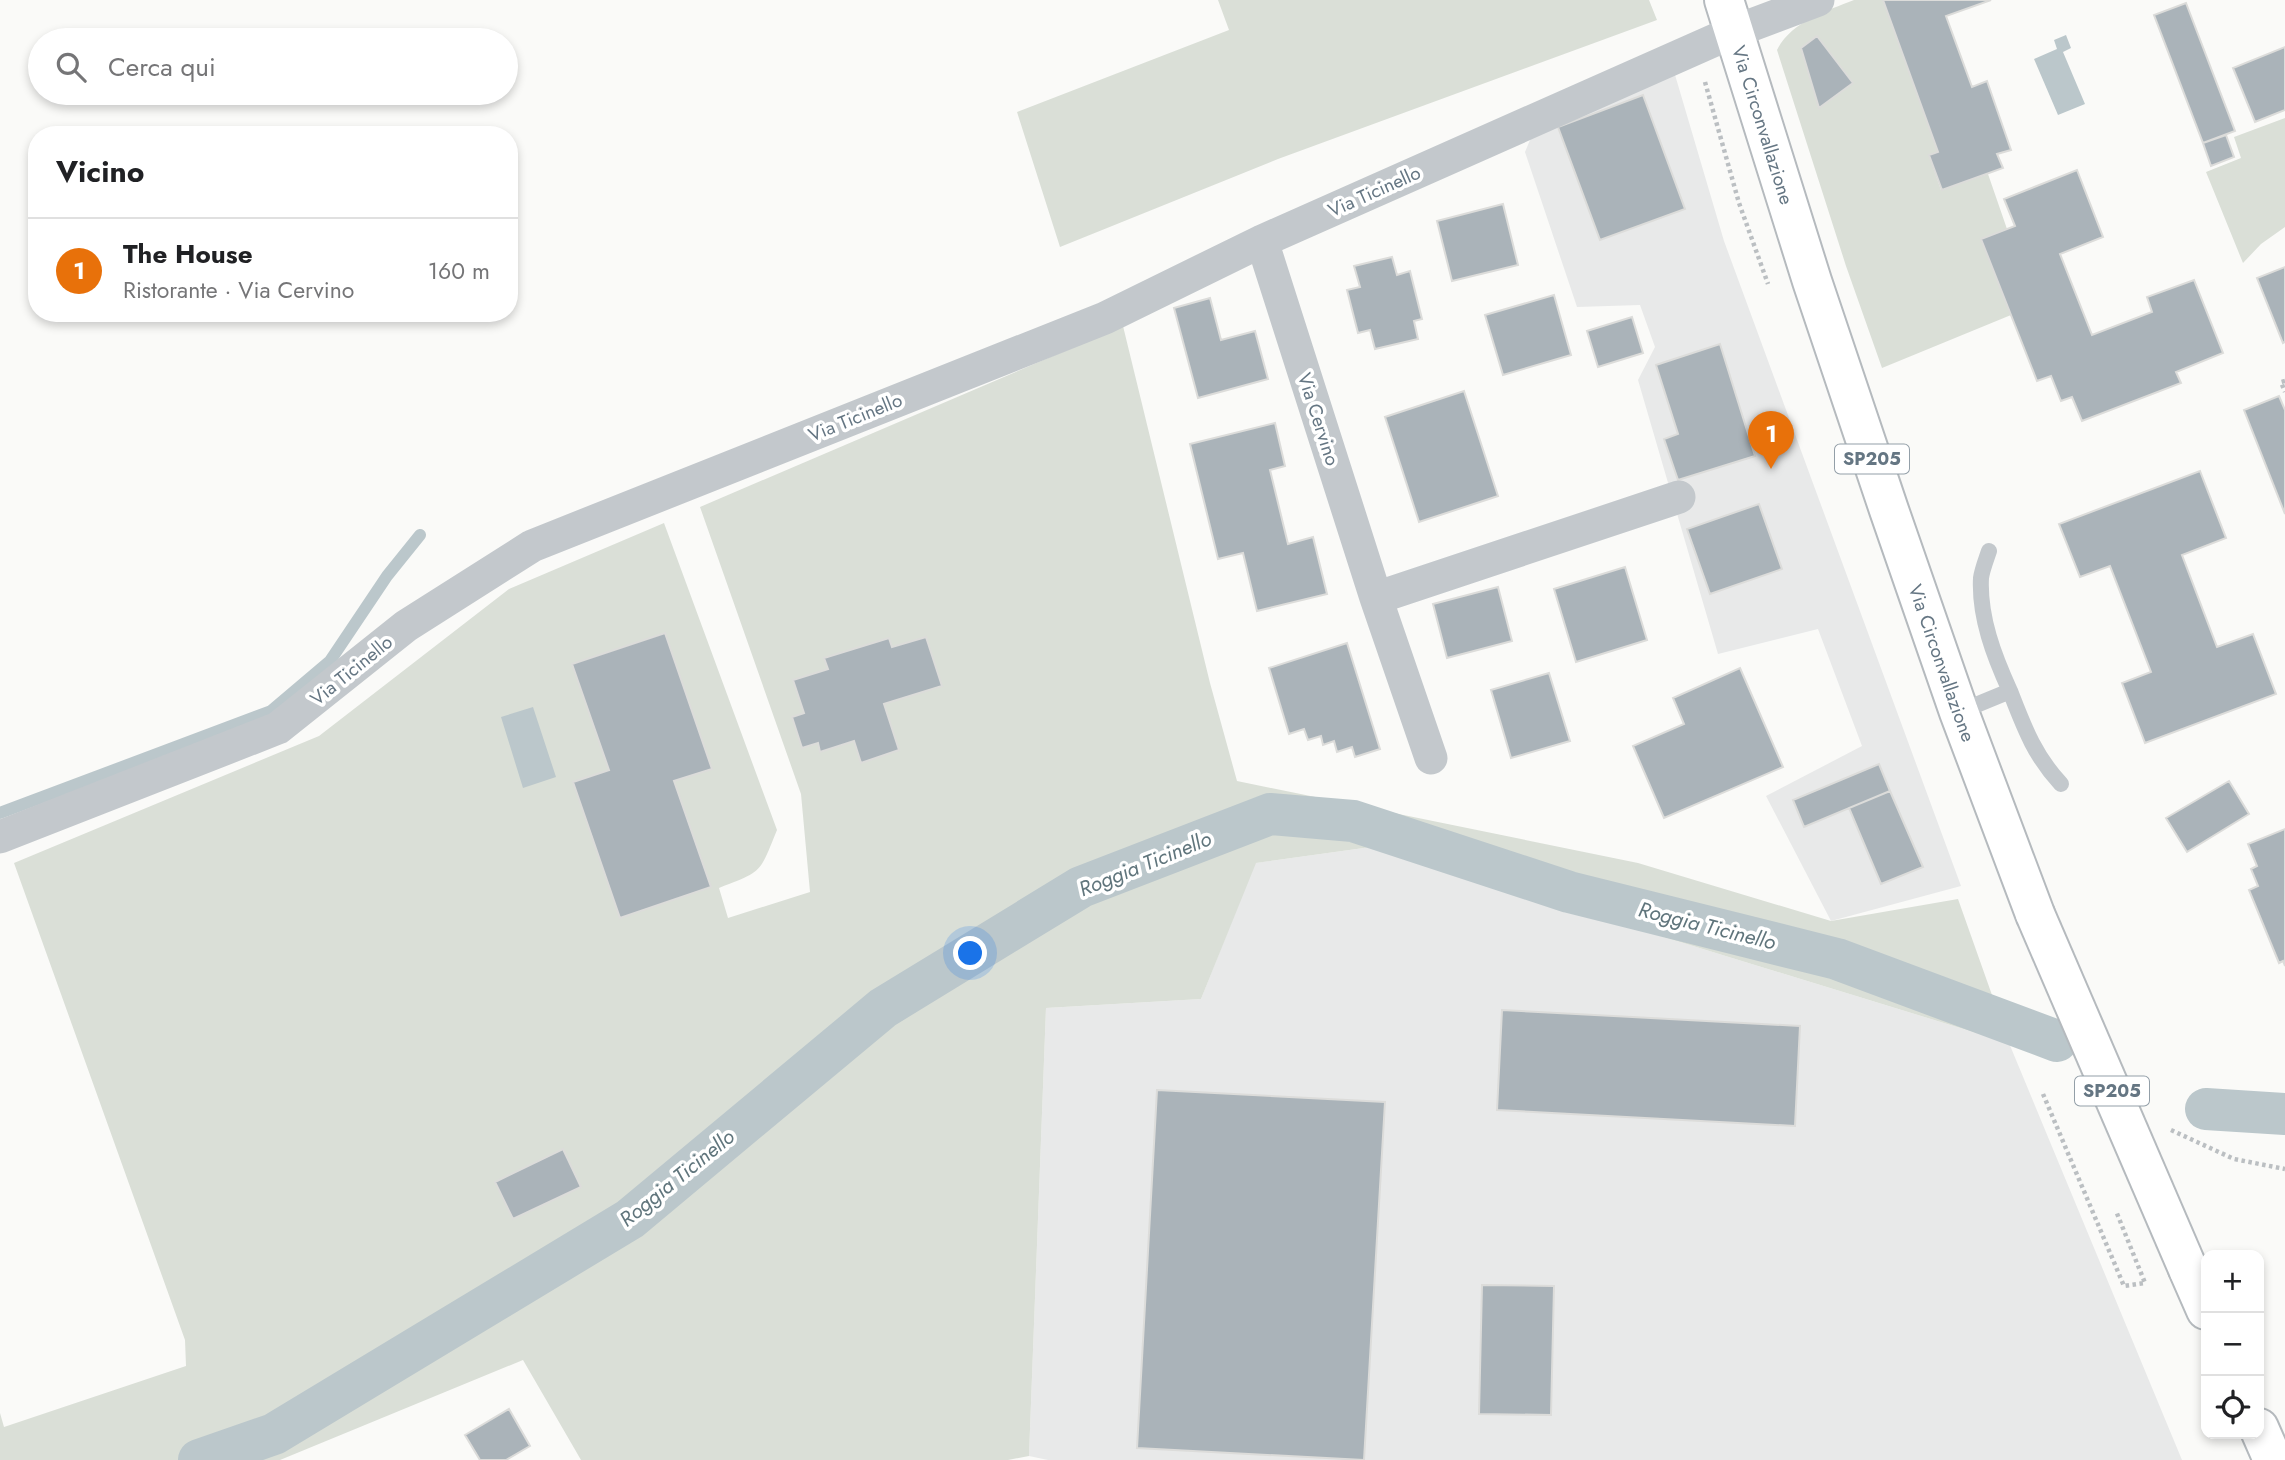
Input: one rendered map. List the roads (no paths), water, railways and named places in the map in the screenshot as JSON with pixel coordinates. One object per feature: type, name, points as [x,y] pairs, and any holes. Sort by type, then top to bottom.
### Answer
[{"type":"main road","name":"Via Circonvallazione","points":[[1729,16],[1816,294],[1959,712],[2035,914],[2201,1299]]},
{"type":"main road","points":[[2264,1439],[2273,1460]]},
{"type":"street","name":"Via Ticinello","points":[[0,837],[278,728],[406,626],[532,547],[1105,318],[1729,16],[1818,0]]},
{"type":"street","name":"Via Cervino","points":[[1262,241],[1376,598],[1431,758]]},
{"type":"street","points":[[1376,598],[1679,497]]},
{"type":"lane","points":[[1989,551],[1981,577],[1983,607],[1995,658],[2030,743],[2061,784]]},
{"type":"lane","points":[[1959,712],[2010,691]]},
{"type":"waterway","points":[[0,813],[271,711],[330,661],[387,576],[420,535]]},
{"type":"waterway","name":"Roggia Ticinello","points":[[199,1460],[274,1434],[630,1219],[883,1008],[1081,887],[1270,814],[1353,821],[1569,892],[1837,959],[2057,1041]]},
{"type":"waterway","name":"Roggia Ticinello","points":[[2206,1109],[2285,1114]]},
{"type":"place","name":"The House","points":[[1771,469]]}]
